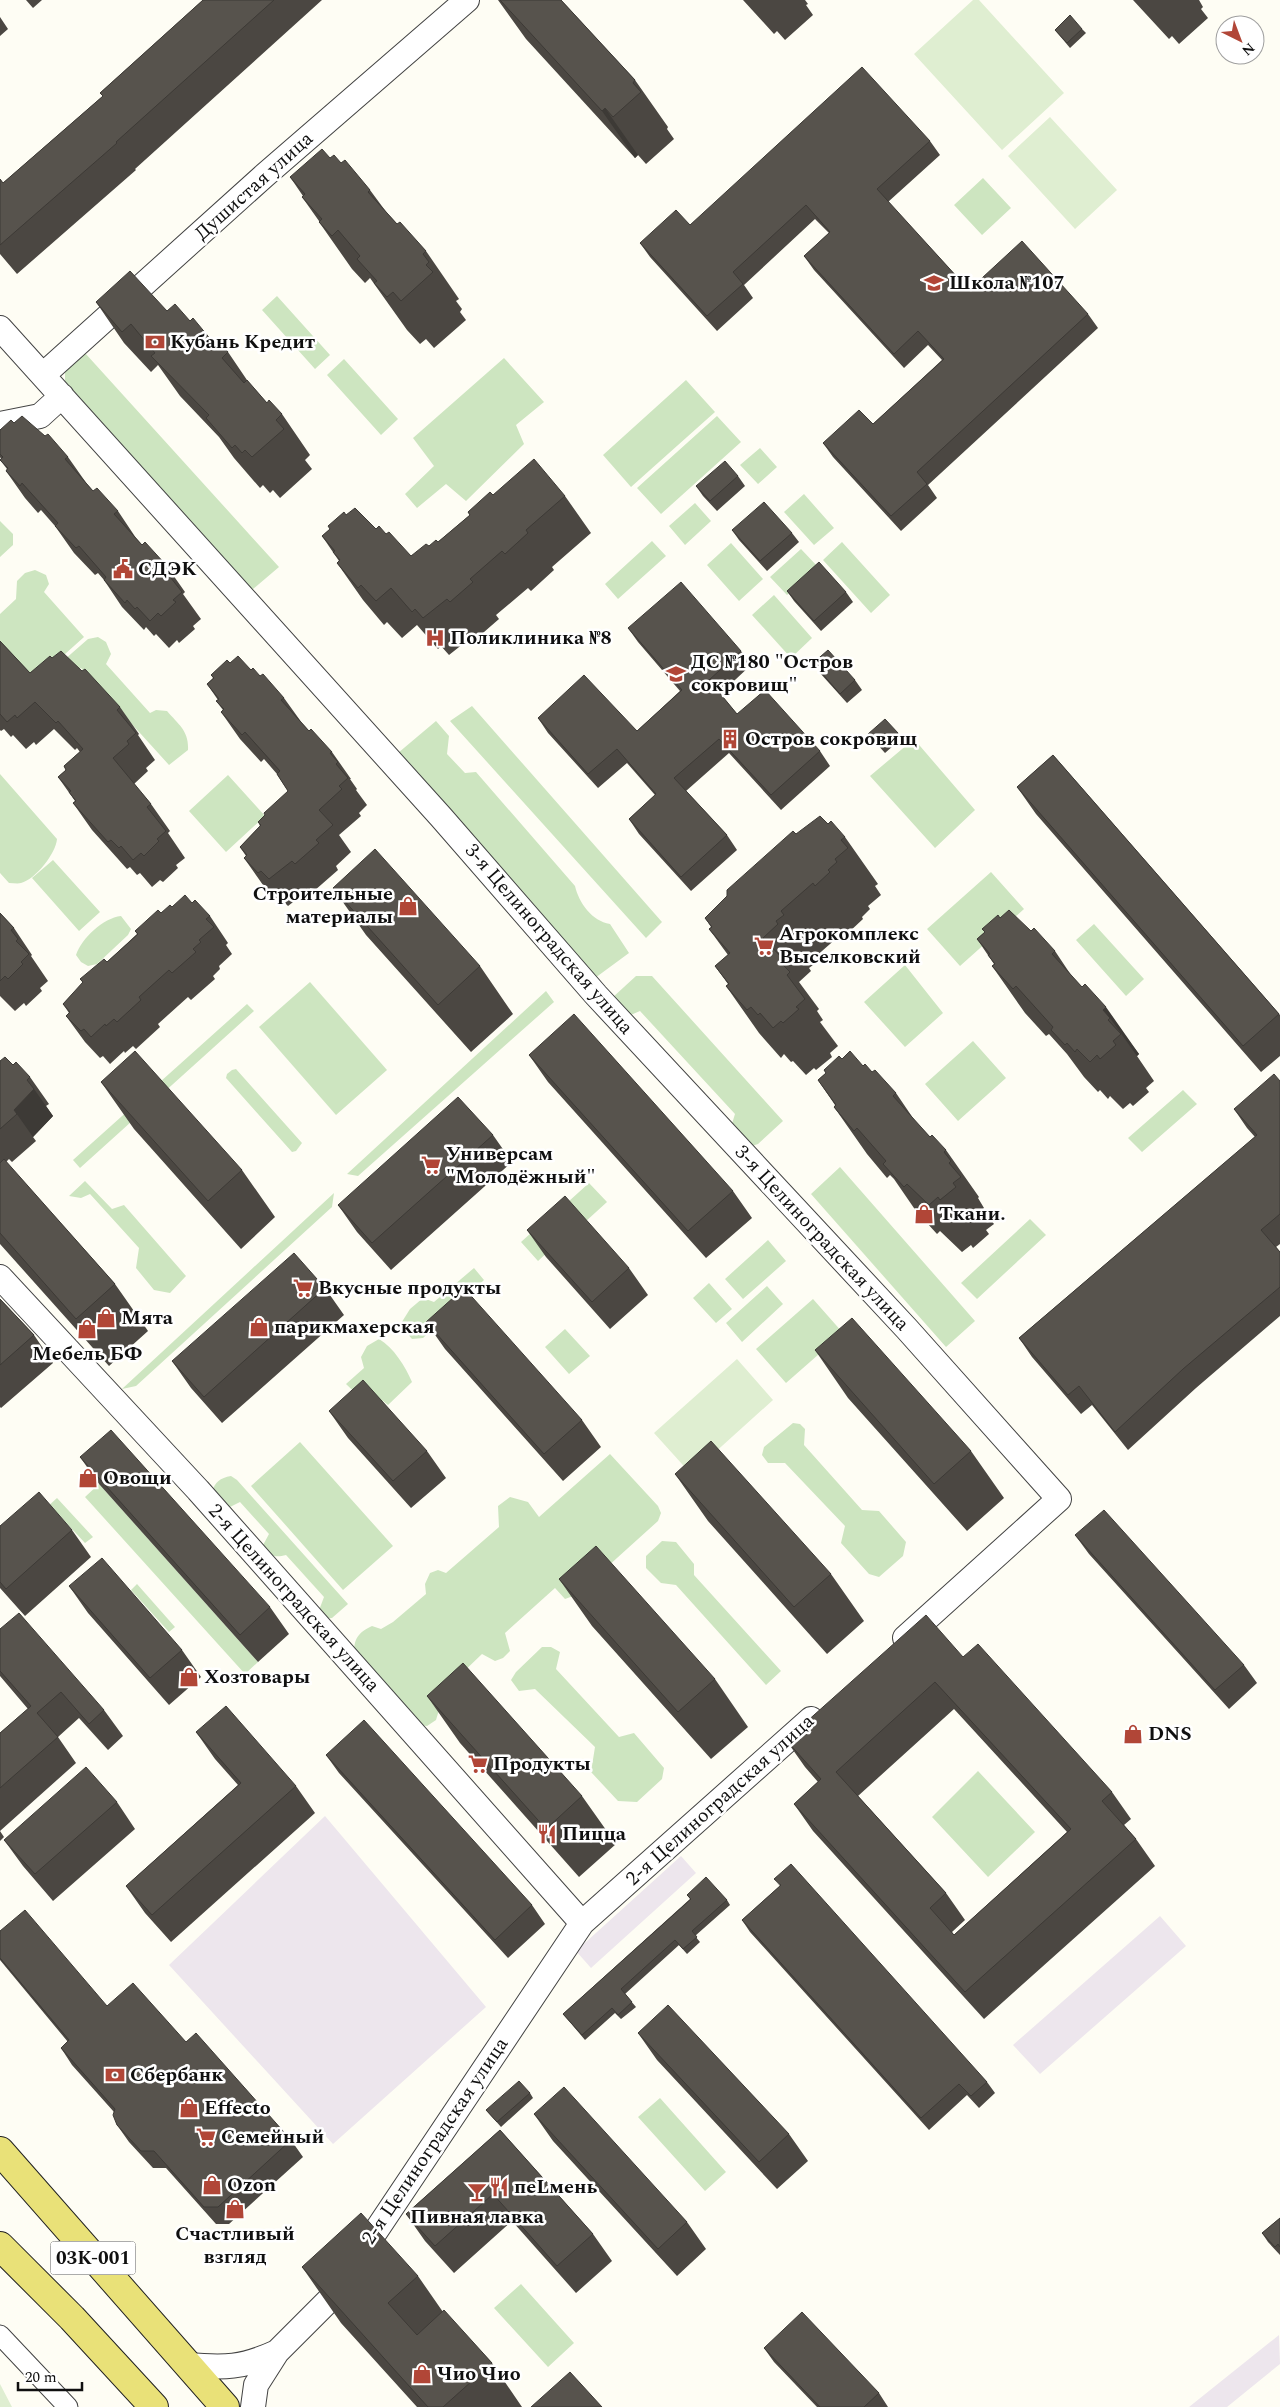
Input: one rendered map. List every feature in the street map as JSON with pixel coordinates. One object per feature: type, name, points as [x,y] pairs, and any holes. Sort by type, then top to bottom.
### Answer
[{"type":"main road","name":"03К-001","points":[[0,2151],[225,2407]]},
{"type":"main road","name":"03К-001","points":[[0,2246],[72,2318],[154,2407]]},
{"type":"street","name":"Душистая улица","points":[[43,375],[265,175],[468,0]]},
{"type":"street","name":"3-я Целиноградская улица","points":[[0,328],[442,817],[596,995],[907,1329],[1059,1499],[889,1652]]},
{"type":"street","points":[[0,424],[40,416],[62,396]]},
{"type":"street","name":"2-я Целиноградская улица","points":[[0,1277],[198,1490],[582,1923]]},
{"type":"street","name":"2-я Целиноградская улица","points":[[253,2407],[256,2385],[277,2352],[331,2298],[582,1923],[830,1702]]},
{"type":"street","points":[[0,2335],[68,2407]]},
{"type":"street","name":"2-я Целиноградская улица","points":[[187,2365],[224,2368],[254,2363],[277,2352]]},
{"type":"shaded area","points":[[325,1816],[486,2007],[333,2144],[169,1965]]},
{"type":"shaded area","points":[[681,1856],[696,1873],[591,1968],[576,1951]]},
{"type":"shaded area","points":[[1160,1916],[1186,1946],[1040,2074],[1013,2045]]},
{"type":"shaded area","points":[[1279,2335],[1280,2364],[1227,2407],[1189,2407]]},
{"type":"green space","points":[[973,0],[979,0],[1064,93],[1002,150],[914,54]]},
{"type":"green space","points":[[1050,117],[1117,190],[1075,229],[1008,156]]},
{"type":"green space","points":[[983,178],[1011,208],[982,235],[954,205]]},
{"type":"green space","points":[[277,296],[330,355],[315,369],[262,310]]},
{"type":"green space","points":[[85,353],[279,567],[253,589],[243,586],[65,385],[65,369]]},
{"type":"green space","points":[[504,358],[544,402],[516,425],[524,444],[466,501],[446,484],[417,508],[405,494],[434,466],[413,438]]},
{"type":"green space","points":[[344,359],[398,419],[381,435],[327,375]]},
{"type":"green space","points":[[686,380],[715,412],[631,487],[603,455]]},
{"type":"green space","points":[[717,416],[741,442],[661,514],[637,488]]},
{"type":"green space","points":[[760,448],[777,467],[758,484],[740,465]]},
{"type":"green space","points":[[804,494],[834,528],[814,545],[784,512]]},
{"type":"green space","points":[[695,503],[711,521],[685,545],[669,526]]},
{"type":"green space","points":[[0,521],[13,534],[13,545],[0,557]]},
{"type":"green space","points":[[652,541],[666,556],[618,599],[605,584]]},
{"type":"green space","points":[[842,542],[890,595],[871,613],[823,560]]},
{"type":"green space","points":[[731,543],[763,579],[739,601],[707,565]]},
{"type":"green space","points":[[801,549],[818,567],[787,595],[770,577]]},
{"type":"green space","points":[[35,570],[46,575],[49,584],[44,592],[84,637],[35,681],[0,644],[0,614],[16,599],[17,581],[25,573]]},
{"type":"green space","points":[[774,595],[812,638],[791,658],[752,615]]},
{"type":"green space","points":[[98,637],[106,642],[111,654],[106,664],[150,713],[156,710],[167,711],[185,733],[188,750],[169,765],[81,668],[51,692],[40,681],[88,639]]},
{"type":"green space","points":[[472,706],[662,922],[646,938],[450,721]]},
{"type":"green space","points":[[436,721],[449,736],[447,754],[465,773],[476,772],[575,886],[587,910],[598,919],[610,924],[629,953],[595,978],[398,753]]},
{"type":"green space","points":[[914,739],[975,810],[935,848],[870,776]]},
{"type":"green space","points":[[0,774],[57,839],[53,851],[39,871],[27,881],[20,883],[9,883],[0,873]]},
{"type":"green space","points":[[228,775],[265,816],[226,852],[189,811]]},
{"type":"green space","points":[[53,860],[100,912],[79,931],[32,878]]},
{"type":"green space","points":[[991,872],[1024,909],[960,966],[927,929]]},
{"type":"green space","points":[[121,916],[131,929],[128,935],[97,964],[88,966],[81,962],[76,955],[88,936],[100,925]]},
{"type":"green space","points":[[1094,924],[1144,979],[1126,996],[1076,940]]},
{"type":"green space","points":[[905,965],[943,1013],[905,1047],[864,1002]]},
{"type":"green space","points":[[636,976],[652,976],[783,1121],[758,1144],[746,1148],[730,1130],[735,1114],[640,1011],[626,1017],[612,998]]},
{"type":"green space","points":[[310,982],[387,1070],[336,1115],[259,1027]]},
{"type":"green space","points":[[546,991],[554,1002],[358,1176],[347,1174]]},
{"type":"green space","points":[[247,1004],[254,1011],[80,1168],[73,1160]]},
{"type":"green space","points":[[973,1041],[1006,1078],[958,1121],[925,1084]]},
{"type":"green space","points":[[236,1069],[302,1143],[296,1151],[292,1152],[226,1078],[227,1074]]},
{"type":"green space","points":[[1183,1090],[1197,1104],[1142,1152],[1128,1138]]},
{"type":"green space","points":[[840,1167],[975,1321],[946,1347],[811,1194]]},
{"type":"green space","points":[[85,1181],[112,1209],[124,1205],[186,1276],[170,1293],[154,1290],[136,1268],[139,1248],[90,1194],[81,1198],[69,1196]]},
{"type":"green space","points":[[589,1183],[607,1202],[585,1222],[568,1202]]},
{"type":"green space","points":[[334,1193],[332,1207],[136,1386],[122,1389]]},
{"type":"green space","points":[[562,1205],[579,1223],[538,1261],[521,1242]]},
{"type":"green space","points":[[1030,1219],[1046,1235],[977,1299],[961,1283]]},
{"type":"green space","points":[[768,1240],[786,1261],[743,1299],[725,1279]]},
{"type":"green space","points":[[474,1268],[484,1280],[423,1338],[412,1339],[400,1325],[410,1309],[423,1298],[434,1302]]},
{"type":"green space","points":[[709,1283],[732,1309],[716,1323],[693,1298]]},
{"type":"green space","points":[[767,1286],[783,1304],[742,1342],[726,1323]]},
{"type":"green space","points":[[813,1299],[843,1333],[786,1383],[756,1349]]},
{"type":"green space","points":[[565,1329],[590,1356],[569,1374],[545,1347]]},
{"type":"green space","points":[[379,1339],[398,1358],[412,1382],[388,1405],[383,1401],[373,1410],[346,1384],[364,1368],[361,1357],[367,1346]]},
{"type":"green space","points":[[737,1359],[773,1400],[691,1474],[654,1433]]},
{"type":"green space","points":[[793,1423],[800,1424],[805,1429],[804,1445],[862,1510],[879,1511],[906,1542],[903,1556],[879,1577],[869,1574],[841,1543],[845,1526],[785,1463],[768,1463],[762,1455],[764,1447]]},
{"type":"green space","points":[[300,1442],[393,1546],[343,1590],[251,1486]]},
{"type":"green space","points":[[610,1454],[658,1506],[661,1513],[658,1521],[576,1595],[565,1599],[555,1588],[505,1633],[510,1651],[503,1658],[495,1661],[482,1654],[433,1701],[439,1710],[436,1720],[427,1726],[419,1725],[354,1654],[358,1637],[363,1631],[372,1626],[381,1629],[393,1622],[426,1594],[425,1584],[430,1573],[438,1570],[446,1573],[499,1527],[498,1506],[510,1497],[528,1502],[539,1517]]},
{"type":"green space","points":[[231,1476],[237,1480],[348,1604],[332,1618],[323,1619],[318,1613],[324,1597],[286,1555],[273,1556],[262,1547],[269,1534],[240,1502],[228,1508],[212,1492],[218,1481]]},
{"type":"green space","points":[[99,1484],[258,1662],[245,1674],[85,1497]]},
{"type":"green space","points":[[57,1498],[93,1537],[85,1543],[58,1514],[0,1567],[0,1550]]},
{"type":"green space","points":[[662,1541],[676,1542],[694,1564],[694,1575],[781,1671],[766,1685],[676,1585],[661,1583],[646,1568],[646,1556]]},
{"type":"green space","points":[[137,1584],[175,1627],[169,1632],[131,1590]]},
{"type":"green space","points":[[542,1647],[551,1647],[560,1652],[556,1669],[619,1737],[634,1733],[664,1768],[662,1779],[637,1802],[618,1801],[591,1772],[595,1747],[535,1689],[519,1691],[511,1680],[516,1672]]},
{"type":"green space","points":[[978,1771],[1035,1832],[988,1877],[932,1817]]},
{"type":"green space","points":[[660,2098],[726,2172],[705,2191],[638,2117]]},
{"type":"green space","points":[[521,2284],[574,2343],[548,2367],[494,2308]]},
{"type":"green space","points":[[0,2384],[12,2407],[0,2407]]},
{"type":"building","points":[[203,0],[274,0],[117,143],[0,245],[0,179],[3,183],[103,96],[100,93]]},
{"type":"building","points":[[500,0],[561,0],[635,80],[633,83],[641,92],[613,117],[605,108],[602,111]]},
{"type":"building","points":[[1070,15],[1082,29],[1067,43],[1055,30]]},
{"type":"building","points":[[862,67],[930,141],[877,189],[969,290],[1022,241],[1088,314],[917,472],[927,484],[891,516],[823,443],[859,410],[873,424],[944,359],[918,331],[894,354],[804,256],[830,232],[806,205],[733,272],[743,284],[707,316],[640,243],[676,210],[690,225]]},
{"type":"building","points":[[322,149],[330,158],[334,155],[341,163],[345,160],[370,190],[368,192],[397,224],[400,222],[426,251],[423,254],[429,262],[426,265],[433,272],[401,301],[393,292],[387,297],[374,283],[377,281],[357,259],[360,256],[338,230],[332,236],[319,222],[322,219],[302,197],[305,194],[290,177]]},
{"type":"building","points":[[130,271],[167,311],[175,304],[190,321],[193,318],[212,341],[216,338],[228,352],[222,358],[244,383],[247,380],[267,403],[269,400],[282,414],[276,420],[284,429],[252,457],[245,450],[242,453],[235,445],[232,448],[206,418],[209,415],[151,356],[155,353],[131,324],[122,332],[96,302]]},
{"type":"building","points":[[22,416],[45,436],[48,434],[68,457],[65,459],[93,491],[97,488],[118,511],[114,514],[142,545],[145,542],[166,565],[163,568],[182,592],[173,600],[176,602],[161,616],[158,613],[150,621],[137,607],[135,609],[127,600],[125,603],[104,580],[106,577],[79,546],[76,548],[55,526],[58,523],[22,483],[20,486],[6,471],[8,468],[0,460],[3,457],[0,454],[0,430],[11,420],[14,423]]},
{"type":"building","points":[[534,459],[565,496],[526,530],[528,533],[505,554],[502,551],[470,579],[473,582],[450,602],[447,599],[423,618],[415,609],[412,612],[391,588],[376,601],[361,585],[358,588],[337,563],[340,560],[333,552],[335,551],[322,536],[330,529],[328,526],[344,512],[346,515],[355,508],[376,529],[379,526],[386,534],[389,532],[411,556],[426,544],[429,546],[436,540],[438,542],[470,515],[468,512],[490,492],[493,495]]},
{"type":"building","points":[[725,461],[738,476],[710,501],[696,486]]},
{"type":"building","points":[[764,502],[792,533],[760,561],[732,530]]},
{"type":"building","points":[[819,562],[846,592],[814,621],[787,591]]},
{"type":"building","name":"Остров сокровищ","points":[[681,582],[741,651],[709,680],[737,714],[765,690],[820,751],[771,795],[719,739],[674,778],[727,835],[681,877],[629,819],[656,794],[617,749],[588,774],[538,718],[584,675],[637,731],[682,690],[628,628]]},
{"type":"building","points":[[0,641],[30,673],[50,656],[52,658],[61,651],[82,671],[85,669],[120,707],[117,710],[136,733],[127,741],[129,744],[113,758],[151,804],[147,807],[166,831],[144,856],[141,853],[133,860],[121,846],[119,848],[111,840],[108,842],[73,803],[76,801],[69,792],[71,791],[58,777],[66,770],[64,766],[83,749],[58,721],[56,723],[35,702],[17,718],[15,715],[7,722],[0,714]]},
{"type":"building","points":[[828,650],[855,680],[840,694],[813,663]]},
{"type":"building","points":[[238,656],[251,670],[253,668],[260,676],[263,674],[284,698],[281,700],[309,731],[311,729],[332,752],[330,753],[338,762],[336,764],[348,778],[339,786],[342,789],[319,810],[333,825],[316,840],[319,843],[295,864],[292,861],[269,879],[261,871],[258,873],[244,858],[247,855],[240,847],[261,825],[258,822],[265,815],[264,813],[288,791],[277,774],[280,771],[245,732],[242,735],[221,712],[224,709],[216,701],[219,699],[207,684],[214,678],[211,675],[227,660],[230,663]]},
{"type":"building","points":[[885,719],[898,733],[882,748],[868,734]]},
{"type":"building","points":[[1053,755],[1279,1014],[1243,1046],[1017,787]]},
{"type":"building","points":[[820,816],[828,824],[831,821],[845,837],[841,840],[848,848],[835,859],[837,862],[828,870],[830,872],[815,886],[813,883],[781,911],[784,915],[776,921],[778,924],[763,938],[786,962],[783,965],[790,972],[787,975],[805,999],[796,1007],[799,1009],[783,1023],[781,1021],[773,1028],[760,1013],[758,1015],[751,1007],[747,1010],[726,986],[729,984],[715,966],[730,953],[709,929],[712,927],[705,918],[727,896],[727,890],[793,831],[796,834]]},
{"type":"building","points":[[375,849],[480,966],[438,1005],[333,888]]},
{"type":"building","points":[[185,895],[192,903],[195,900],[210,916],[206,919],[214,927],[199,940],[201,942],[193,949],[196,952],[172,973],[169,970],[139,997],[141,1000],[117,1022],[114,1019],[106,1026],[105,1024],[91,1037],[84,1029],[81,1031],[66,1016],[70,1012],[63,1004],[83,982],[80,979],[104,959],[107,962],[138,934],[135,931],[158,910],[161,913],[170,905],[172,907]]},
{"type":"building","points":[[1009,910],[1031,931],[1034,928],[1055,951],[1052,954],[1082,987],[1085,984],[1106,1007],[1103,1010],[1110,1018],[1108,1020],[1121,1034],[1113,1041],[1116,1045],[1100,1059],[1097,1055],[1090,1062],[1077,1049],[1075,1052],[1067,1043],[1065,1045],[1051,1030],[1053,1027],[1016,986],[1013,989],[992,966],[995,964],[988,955],[990,954],[977,939],[985,932],[982,929],[998,915],[1000,918]]},
{"type":"building","points":[[0,913],[14,928],[11,930],[18,939],[16,941],[29,954],[21,962],[23,964],[8,979],[5,976],[0,981]]},
{"type":"building","points":[[574,1014],[733,1191],[688,1231],[529,1055]]},
{"type":"building","points":[[135,1051],[242,1170],[208,1201],[101,1082]]},
{"type":"building","points":[[850,1051],[863,1066],[865,1064],[872,1072],[875,1070],[896,1093],[893,1096],[930,1137],[932,1135],[946,1150],[944,1152],[951,1161],[949,1163],[961,1177],[953,1183],[956,1187],[940,1200],[938,1197],[929,1205],[907,1184],[904,1187],[883,1164],[886,1161],[857,1128],[854,1131],[834,1107],[836,1105],[818,1080],[826,1073],[824,1070],[839,1056],[842,1059]]},
{"type":"building","points":[[5,1057],[13,1065],[16,1062],[30,1077],[27,1080],[34,1089],[14,1110],[17,1114],[0,1129],[0,1061]]},
{"type":"building","points":[[1274,1074],[1280,1081],[1280,1214],[1261,1230],[1280,1252],[1280,1287],[1183,1369],[1115,1432],[1079,1386],[1068,1395],[1019,1338],[1257,1135],[1234,1109]]},
{"type":"building","points":[[458,1097],[493,1135],[372,1243],[338,1205]]},
{"type":"building","points":[[4,1159],[115,1284],[76,1319],[0,1233],[0,1163]]},
{"type":"building","points":[[565,1196],[629,1268],[592,1302],[527,1230]]},
{"type":"building","points":[[294,1253],[325,1288],[204,1397],[172,1361]]},
{"type":"building","points":[[464,1288],[582,1420],[544,1454],[426,1322]]},
{"type":"building","points":[[0,1299],[34,1335],[0,1365]]},
{"type":"building","points":[[852,1318],[971,1451],[934,1484],[815,1350]]},
{"type":"building","points":[[363,1380],[427,1451],[393,1481],[329,1411]]},
{"type":"building","points":[[111,1430],[270,1607],[240,1635],[80,1457]]},
{"type":"building","points":[[711,1441],[831,1574],[794,1607],[675,1474]]},
{"type":"building","points":[[39,1492],[72,1530],[6,1589],[0,1582],[0,1526]]},
{"type":"building","points":[[1104,1510],[1244,1665],[1215,1690],[1075,1535]]},
{"type":"building","points":[[596,1546],[715,1679],[678,1712],[559,1579]]},
{"type":"building","points":[[102,1558],[182,1650],[150,1678],[69,1586]]},
{"type":"building","points":[[19,1613],[104,1710],[89,1724],[61,1692],[37,1713],[58,1737],[0,1788],[0,1733],[31,1706],[0,1671],[0,1629]]},
{"type":"building","points":[[926,1615],[963,1657],[978,1644],[1112,1792],[1102,1801],[1136,1839],[965,1992],[794,1804],[821,1779],[786,1740]],"holes":[[[935,1682],[1071,1829],[954,1935],[930,1908],[946,1893],[836,1772]]]},
{"type":"building","points":[[463,1663],[582,1796],[546,1829],[427,1696]]},
{"type":"building","points":[[226,1706],[296,1786],[152,1915],[126,1886],[241,1783],[196,1732]]},
{"type":"building","points":[[364,1720],[532,1905],[495,1940],[326,1755]]},
{"type":"building","points":[[86,1767],[117,1802],[35,1874],[4,1840]]},
{"type":"building","points":[[791,1864],[987,2082],[971,2096],[959,2084],[921,2118],[742,1920],[781,1885],[774,1879]]},
{"type":"building","points":[[706,1877],[727,1900],[692,1931],[697,1937],[683,1949],[675,1940],[621,1989],[632,2002],[618,2015],[612,2008],[582,2035],[563,2014],[691,1899],[687,1895]]},
{"type":"building","points":[[25,1910],[107,2006],[133,1983],[186,2042],[196,2033],[291,2140],[218,2207],[204,2207],[154,2151],[141,2151],[117,2125],[113,2115],[115,2109],[61,2048],[69,2040],[0,1958],[0,1931]]},
{"type":"building","points":[[668,2005],[789,2134],[759,2162],[638,2033]]},
{"type":"building","points":[[519,2081],[530,2093],[497,2122],[486,2110]]},
{"type":"building","points":[[564,2087],[687,2222],[658,2249],[534,2114]]},
{"type":"building","points":[[500,2130],[593,2234],[557,2266],[493,2194],[435,2246],[406,2214]]},
{"type":"building","points":[[361,2213],[418,2276],[388,2303],[417,2335],[444,2310],[492,2363],[443,2407],[428,2407],[302,2267]]},
{"type":"building","points":[[1280,2218],[1280,2247],[1278,2244],[1275,2247],[1262,2233]]},
{"type":"building","points":[[802,2312],[879,2393],[864,2407],[820,2407],[764,2348]]},
{"type":"building","points":[[570,2372],[602,2407],[531,2407]]},
{"type":"place","name":"Школа №107","points":[[934,283]]},
{"type":"place","name":"Кубань Кредит","points":[[155,342]]},
{"type":"place","name":"СДЭК","points":[[123,569]]},
{"type":"place","name":"Поликлиника №8","points":[[435,638]]},
{"type":"place","name":"ДС №180 \"Остров сокровищ\"","points":[[676,674]]},
{"type":"place","name":"Остров сокровищ","points":[[730,739]]},
{"type":"place","name":"Строительные материалы","points":[[408,906]]},
{"type":"place","name":"Агрокомплекс Выселковский","points":[[764,946]]},
{"type":"place","name":"Универсам \"Молодёжный\"","points":[[431,1165]]},
{"type":"place","name":"Ткани.","points":[[924,1214]]},
{"type":"place","name":"Вкусные продукты","points":[[303,1288]]},
{"type":"place","name":"Мята","points":[[106,1318]]},
{"type":"place","name":"парикмахерская","points":[[259,1327]]},
{"type":"place","name":"Мебель БФ","points":[[87,1329]]},
{"type":"place","name":"Овощи","points":[[88,1478]]},
{"type":"place","name":"Хозтовары","points":[[189,1677]]},
{"type":"place","name":"DNS","points":[[1133,1734]]},
{"type":"place","name":"Продукты","points":[[478,1764]]},
{"type":"place","name":"Пицца","points":[[547,1834]]},
{"type":"place","name":"Сбербанк","points":[[115,2075]]},
{"type":"place","name":"Effecto","points":[[189,2108]]},
{"type":"place","name":"Семейный","points":[[206,2137]]},
{"type":"place","name":"Ozon","points":[[212,2185]]},
{"type":"place","name":"пеLмень","points":[[499,2187]]},
{"type":"place","name":"Пивная лавка","points":[[477,2192]]},
{"type":"place","name":"Счастливый взгляд","points":[[235,2209]]},
{"type":"place","name":"Чио Чио","points":[[422,2374]]}]
